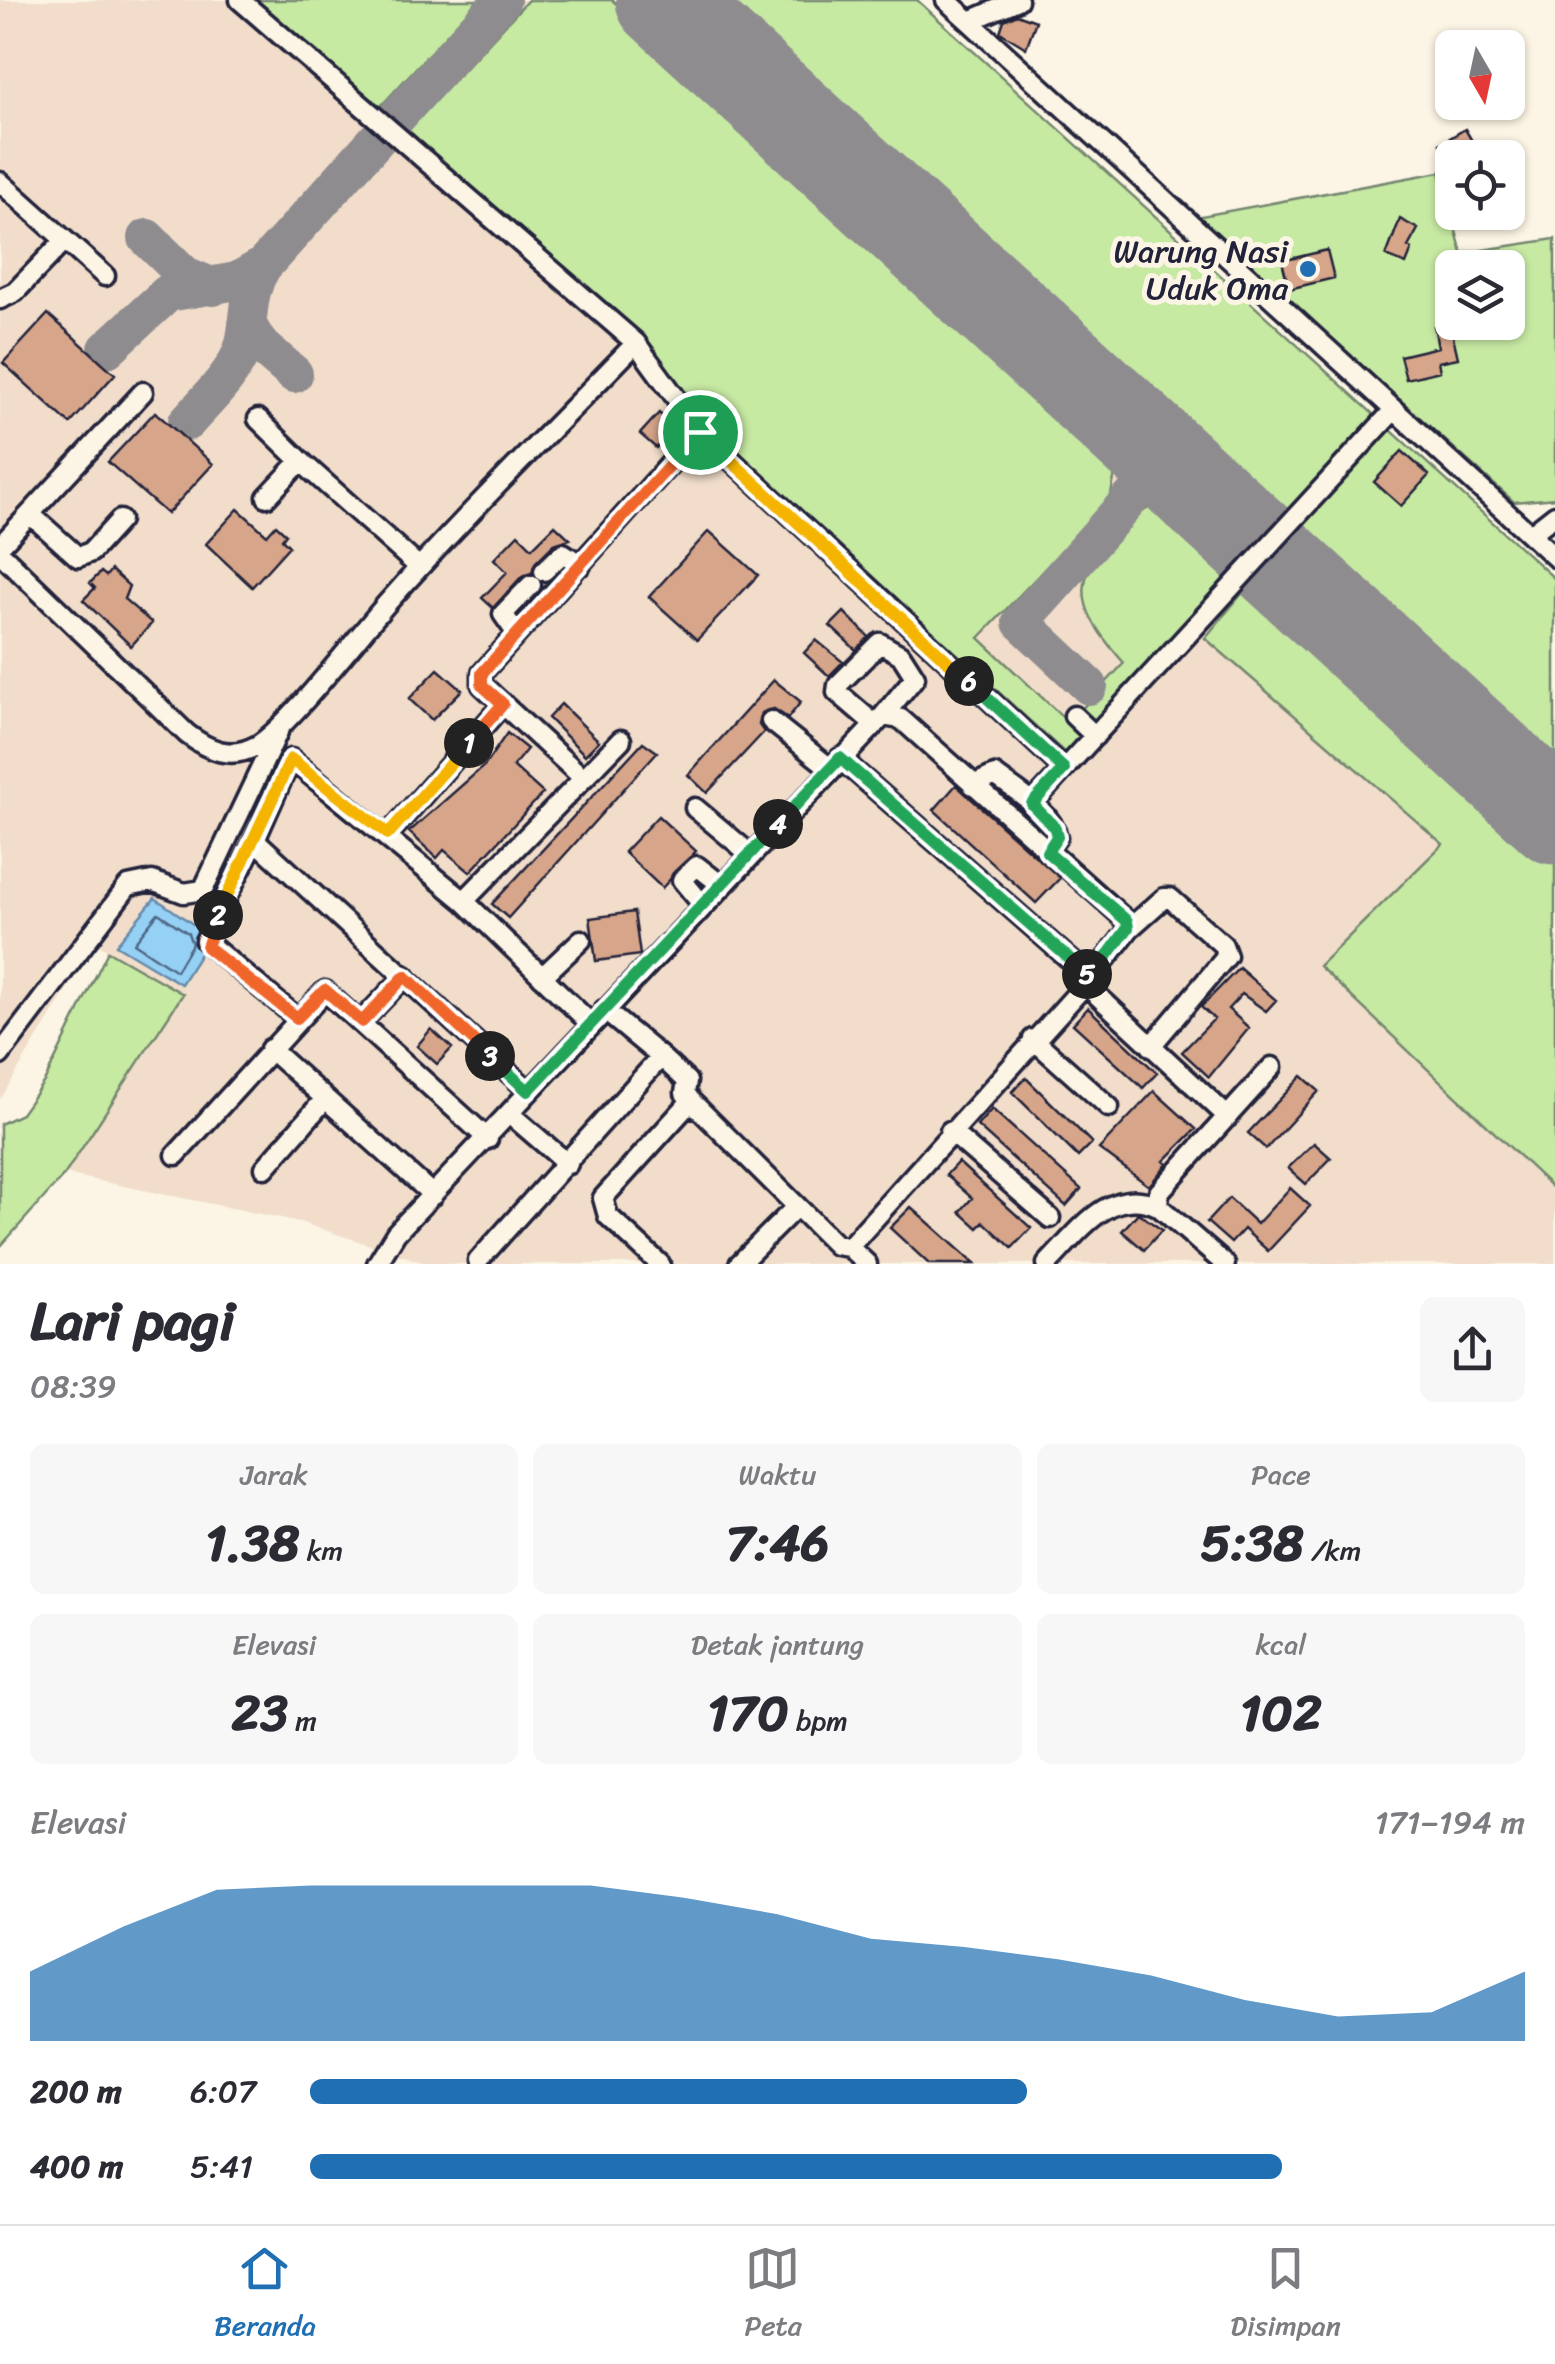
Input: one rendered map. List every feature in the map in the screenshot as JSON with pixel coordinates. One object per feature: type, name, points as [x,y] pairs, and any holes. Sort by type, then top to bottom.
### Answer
[{"type":"street","points":[[240,0],[636,343],[700,432],[1064,769]]},
{"type":"street","points":[[946,0],[1555,556]]},
{"type":"street","points":[[970,21],[1018,0]]},
{"type":"street","points":[[0,182],[105,276]]},
{"type":"street","points":[[0,299],[15,292],[65,240]]},
{"type":"street","points":[[143,392],[30,514],[7,525],[0,550],[186,734],[209,750],[236,754],[259,745],[419,567],[636,343]]},
{"type":"street","points":[[1032,804],[1394,410]]},
{"type":"street","points":[[258,419],[419,567]]},
{"type":"street","points":[[583,778],[482,685],[482,673],[700,432]]},
{"type":"street","points":[[1356,449],[1372,461]]},
{"type":"street","points":[[268,497],[295,467],[305,465]]},
{"type":"street","points":[[30,514],[78,558],[91,552],[120,520]]},
{"type":"street","points":[[1532,534],[1555,514]]},
{"type":"street","points":[[517,634],[502,614],[563,553],[581,565]]},
{"type":"street","points":[[388,834],[503,704]]},
{"type":"street","points":[[1074,716],[1096,736]]},
{"type":"street","points":[[377,1264],[396,1233],[878,719],[901,718],[1127,921],[1128,928]]},
{"type":"street","points":[[0,1054],[128,886],[152,881],[184,893],[203,890],[284,719]]},
{"type":"street","points":[[771,721],[835,763],[1088,981],[1228,1117]]},
{"type":"street","points":[[464,901],[621,740]]},
{"type":"street","points":[[297,1018],[206,941],[291,759],[388,834],[542,978],[661,1057],[688,1080],[685,1093],[691,1101],[836,1245],[849,1248],[868,1264]]},
{"type":"street","points":[[973,785],[995,775],[1032,804],[1055,828],[1057,837],[1047,852]]},
{"type":"street","points":[[695,808],[750,854]]},
{"type":"street","points":[[255,840],[528,1091]]},
{"type":"street","points":[[702,904],[682,880],[697,866],[720,884]]},
{"type":"street","points":[[849,1248],[1088,981],[1128,928],[1164,898],[1170,898],[1223,945],[1227,956],[1151,1046]]},
{"type":"street","points":[[542,978],[580,940]]},
{"type":"street","points":[[362,1022],[405,976]]},
{"type":"street","points":[[176,1154],[325,990],[488,1139]]},
{"type":"street","points":[[1033,1039],[1109,1107]]},
{"type":"street","points":[[270,1049],[433,1195]]},
{"type":"street","points":[[478,1261],[661,1057]]},
{"type":"street","points":[[1158,1206],[1158,1192],[1272,1068]]},
{"type":"street","points":[[264,1168],[325,1100]]},
{"type":"street","points":[[660,1264],[608,1216],[602,1198],[691,1101]]},
{"type":"street","points":[[510,1114],[568,1164]]},
{"type":"street","points":[[950,1131],[1050,1218]]},
{"type":"street","points":[[1047,1264],[1103,1208],[1123,1198],[1138,1197],[1158,1206],[1225,1264]]},
{"type":"street","points":[[738,1264],[797,1206]]},
{"type":"shaded area","points":[[0,0],[917,0],[1555,579],[1555,1264],[428,1264],[300,1222],[65,1174],[105,1105],[183,994],[95,943],[0,1100]]},
{"type":"green space","points":[[257,0],[478,0],[380,107]]},
{"type":"green space","points":[[528,0],[612,0],[621,8],[659,17],[1112,435],[1118,457],[1110,500],[979,638],[1085,738],[1067,755],[702,419],[641,344],[408,130]]},
{"type":"green space","points":[[689,0],[917,0],[1555,579],[1555,792]]},
{"type":"green space","points":[[1435,173],[1435,230],[1456,230],[1461,250],[1435,250],[1435,340],[1525,340],[1525,250],[1482,250],[1555,239],[1555,498],[1514,502],[1196,217]]},
{"type":"green space","points":[[1159,504],[1194,510],[1251,563],[1098,728],[1079,712],[1124,663],[1092,619],[1084,590],[1087,574],[1119,529]]},
{"type":"green space","points":[[1261,571],[1555,840],[1555,1190],[1319,966],[1443,844],[1205,638]]},
{"type":"green space","points":[[108,951],[183,994],[65,1174],[0,1247],[0,1124],[21,1114],[45,1080]]},
{"type":"water","points":[[155,898],[200,929],[205,946],[181,984],[116,945]]},
{"type":"building","points":[[1017,14],[1036,21],[1026,48],[1000,32],[1004,20]]},
{"type":"building","points":[[1465,129],[1471,140],[1447,140]]},
{"type":"building","points":[[1400,219],[1418,229],[1408,247],[1412,249],[1406,264],[1386,256]]},
{"type":"building","name":"Warung Nasi Uduk Oma","points":[[1327,250],[1334,278],[1289,289],[1282,261]]},
{"type":"building","points":[[48,314],[115,374],[70,424],[3,363]]},
{"type":"building","points":[[1437,340],[1454,340],[1458,358],[1438,362],[1440,371],[1406,379],[1400,356],[1438,347]]},
{"type":"building","points":[[155,412],[213,464],[167,514],[108,462]]},
{"type":"building","points":[[659,413],[675,427],[656,448],[640,434]]},
{"type":"building","points":[[1402,451],[1429,475],[1401,506],[1374,482]]},
{"type":"building","points":[[238,509],[267,535],[276,525],[286,534],[282,539],[289,546],[252,587],[206,544]]},
{"type":"building","points":[[555,525],[570,539],[554,544],[535,563],[532,573],[522,576],[493,608],[482,598],[507,572],[494,559],[518,534],[532,548]]},
{"type":"building","points":[[709,531],[758,575],[697,640],[649,597]]},
{"type":"building","points":[[111,570],[129,586],[124,599],[152,623],[131,646],[83,600],[95,588],[90,583],[101,572],[106,576]]},
{"type":"building","points":[[844,612],[869,637],[856,650],[830,626]]},
{"type":"building","points":[[816,640],[843,662],[829,676],[804,653]]},
{"type":"building","points":[[438,669],[462,690],[432,720],[409,699]]},
{"type":"building","points":[[774,680],[801,702],[788,718],[774,709],[762,713],[759,725],[764,732],[707,793],[688,775]]},
{"type":"building","points":[[561,704],[599,741],[585,755],[548,718]]},
{"type":"building","points":[[507,733],[527,749],[513,766],[543,793],[470,872],[444,850],[437,858],[409,832],[485,765]]},
{"type":"building","points":[[643,742],[657,752],[508,918],[492,904]]},
{"type":"building","points":[[956,785],[1060,878],[1036,903],[934,810]]},
{"type":"building","points":[[658,816],[696,851],[662,888],[624,852]]},
{"type":"building","points":[[634,912],[640,955],[596,961],[590,918]]},
{"type":"building","points":[[1239,968],[1276,1000],[1266,1011],[1242,994],[1228,1009],[1249,1028],[1209,1077],[1182,1052],[1214,1019],[1201,1007]]},
{"type":"building","points":[[1088,1008],[1157,1073],[1143,1088],[1073,1024]]},
{"type":"building","points":[[431,1029],[452,1048],[437,1064],[417,1046]]},
{"type":"building","points":[[1302,1076],[1319,1091],[1266,1149],[1248,1133]]},
{"type":"building","points":[[1026,1078],[1092,1143],[1078,1157],[1012,1092]]},
{"type":"building","points":[[1154,1091],[1196,1129],[1164,1161],[1167,1164],[1149,1186],[1099,1149]]},
{"type":"building","points":[[992,1109],[1081,1189],[1066,1206],[977,1126]]},
{"type":"building","points":[[1314,1143],[1331,1158],[1306,1184],[1288,1168]]},
{"type":"building","points":[[958,1162],[1031,1228],[1012,1248],[984,1222],[978,1228],[960,1212],[972,1198],[946,1175]]},
{"type":"building","points":[[1290,1188],[1310,1206],[1268,1251],[1244,1229],[1231,1243],[1207,1222],[1229,1198],[1257,1224]]},
{"type":"building","points":[[911,1207],[975,1264],[929,1264],[890,1228]]},
{"type":"building","points":[[1138,1213],[1162,1230],[1144,1250],[1122,1231]]},
{"type":"taxiway","points":[[187,422],[235,365],[246,332],[251,294],[263,266],[502,0]]},
{"type":"taxiway","points":[[147,238],[185,275],[213,287]]},
{"type":"taxiway","points":[[107,349],[168,293],[237,281],[263,266]]},
{"type":"taxiway","points":[[247,324],[259,344],[294,374]]},
{"type":"taxiway","points":[[1089,686],[1021,622],[1165,460]]},
{"type":"runway","points":[[663,0],[1555,817]]},
{"type":"place","name":"Warung Nasi Uduk Oma","points":[[1308,269]]},
{"type":"route","points":[[700,432],[1064,769],[1032,804],[1055,828],[1057,837],[1047,852],[1127,921],[1128,928],[1091,978],[840,758],[528,1091],[405,976],[362,1022],[325,990],[297,1018],[207,947],[206,941],[291,759],[388,834],[503,704],[482,685],[482,673],[700,432]]}]
